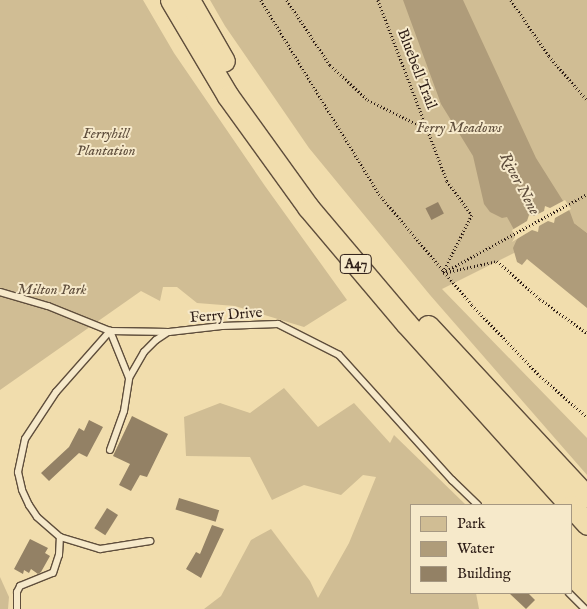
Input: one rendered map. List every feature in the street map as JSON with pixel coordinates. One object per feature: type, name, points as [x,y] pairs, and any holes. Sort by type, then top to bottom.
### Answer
[{"type":"highway","name":"A47","points":[[171,0],[228,96],[308,207],[406,323],[568,504]]},
{"type":"highway","name":"A47","points":[[189,0],[242,92],[311,187],[373,266],[587,497]]},
{"type":"highway","name":"A47","points":[[572,508],[587,524]]},
{"type":"lane","name":"Ferry Drive","points":[[0,292],[48,306],[110,331],[169,332],[222,326],[278,324],[339,355],[452,480],[477,504]]},
{"type":"lane","points":[[129,378],[110,331],[56,392],[24,439],[18,472],[22,490],[37,517],[60,537],[100,549],[150,540]]},
{"type":"lane","points":[[110,450],[124,411],[129,378],[144,352],[156,340],[169,332]]},
{"type":"lane","points":[[17,609],[17,592],[20,586],[53,573],[59,555],[60,537]]},
{"type":"lane","points":[[570,594],[585,609]]},
{"type":"path","points":[[261,0],[378,194],[443,273],[540,376],[587,417]]},
{"type":"path","points":[[286,0],[299,22],[336,70],[368,100],[428,130]]},
{"type":"path","name":"Bluebell Trail","points":[[378,0],[447,180],[472,215],[443,273]]},
{"type":"path","points":[[511,0],[549,56],[587,100]]},
{"type":"path","points":[[443,273],[587,194]]},
{"type":"path","points":[[443,273],[496,261],[540,299],[587,333]]},
{"type":"green space","name":"Ferryhill Plantation","points":[[0,0],[143,0],[174,53],[265,186],[347,300],[304,327],[235,306],[197,303],[177,287],[163,287],[160,301],[141,291],[0,390]]},
{"type":"green space","name":"Ferry Meadows","points":[[210,0],[587,0],[587,233],[574,223],[442,289],[587,438],[587,475],[430,295],[309,148],[225,26]]},
{"type":"green space","points":[[284,388],[318,427],[354,403],[390,443],[394,435],[465,504],[410,504],[410,594],[476,594],[479,609],[204,609],[221,596],[251,540],[271,529],[310,581],[318,598],[349,543],[376,477],[363,475],[341,495],[304,485],[272,500],[250,457],[186,456],[184,417],[220,403],[250,413]]},
{"type":"green space","points":[[0,577],[9,597],[8,609],[0,609]]},
{"type":"water","name":"River Nene","points":[[403,0],[463,0],[536,158],[570,212],[574,223],[587,233],[587,308],[527,259],[522,265],[517,262],[513,248],[518,237],[507,217],[502,218],[490,212],[484,204],[473,156],[441,104]]},
{"type":"pier","points":[[565,200],[571,209],[555,218],[554,223],[548,221],[539,226],[538,232],[532,230],[512,242],[515,237],[512,230],[527,221],[529,215],[534,216],[544,211],[545,206],[550,208]]},
{"type":"building","points":[[438,202],[444,214],[431,220],[426,208]]},
{"type":"building","points":[[132,416],[168,434],[147,477],[140,475],[131,491],[119,485],[130,464],[113,456]]},
{"type":"building","points":[[89,420],[103,427],[87,457],[79,453],[49,481],[41,473],[69,447],[79,428],[84,431]]},
{"type":"building","points":[[179,498],[219,510],[216,522],[175,509]]},
{"type":"building","points":[[107,508],[118,515],[105,535],[94,528]]},
{"type":"building","points":[[212,525],[224,529],[201,578],[186,569],[196,552],[200,554]]},
{"type":"building","points":[[30,539],[48,548],[45,553],[50,556],[38,574],[31,569],[29,573],[24,570],[23,574],[14,569]]},
{"type":"building","points":[[510,594],[529,594],[535,600],[526,609]]},
{"type":"park label","name":"Milton Park","points":[[52,290]]}]
